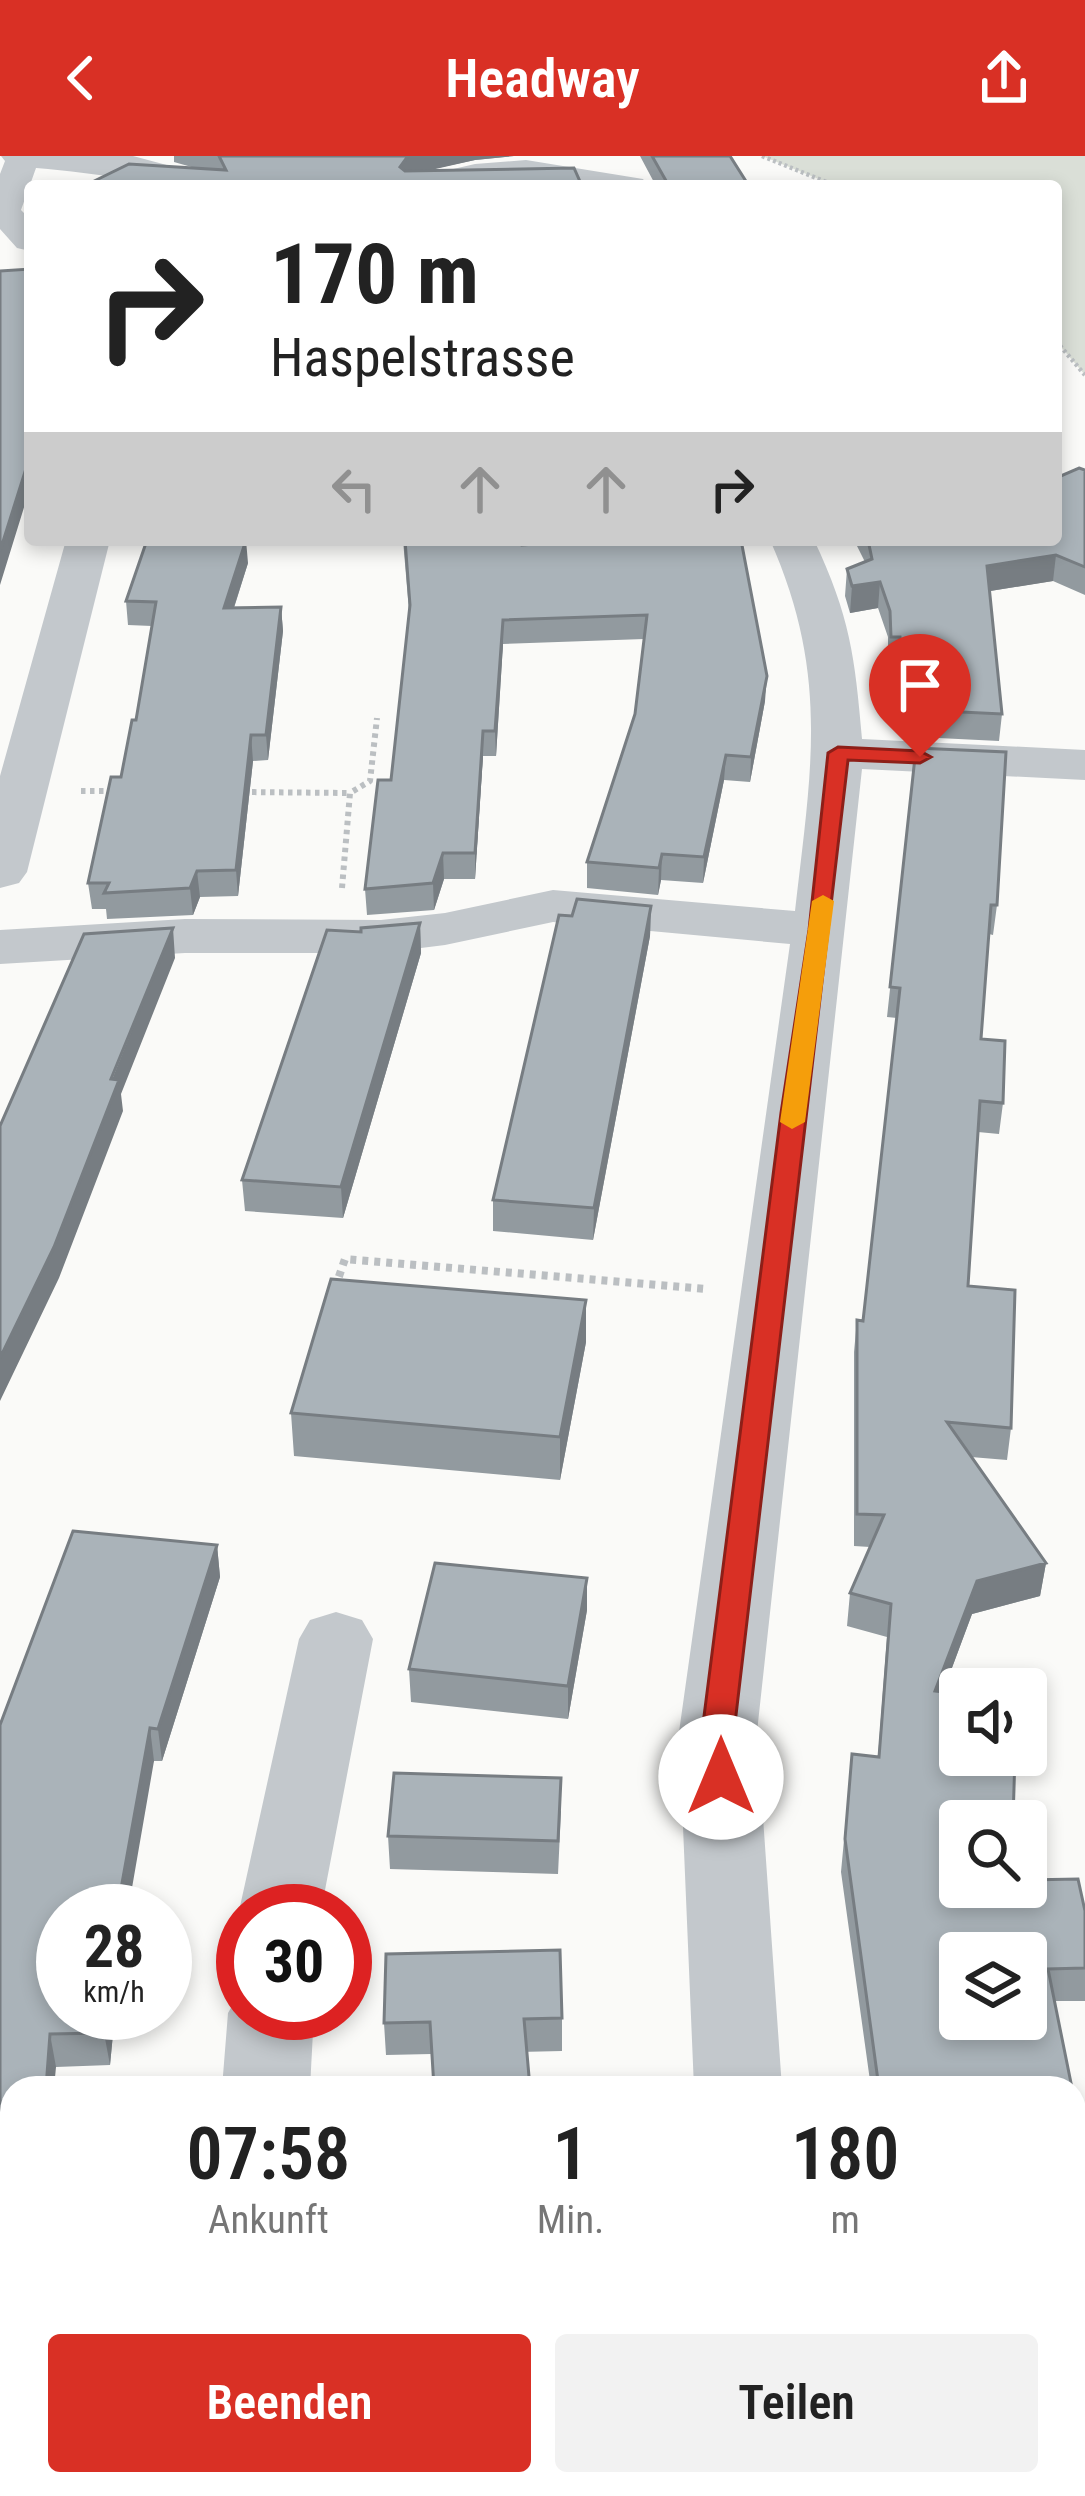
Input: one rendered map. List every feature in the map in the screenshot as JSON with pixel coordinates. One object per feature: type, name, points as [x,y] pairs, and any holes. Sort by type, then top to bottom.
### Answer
[{"type":"street","points":[[24,233],[4,211],[20,157],[129,165],[185,180]]},
{"type":"street","points":[[445,180],[487,169],[529,168],[597,180]]},
{"type":"street","points":[[0,872],[86,546]]},
{"type":"street","points":[[737,2076],[718,1732],[793,1113],[820,930],[838,753],[831,646],[795,546]]},
{"type":"street","points":[[838,753],[1085,765]]},
{"type":"street","points":[[0,946],[444,929],[515,909],[554,906],[820,930]]},
{"type":"street","points":[[286,1884],[336,1639]]},
{"type":"street","points":[[267,2076],[269,2040]]},
{"type":"path","points":[[762,156],[821,180]]},
{"type":"path","points":[[1062,348],[1085,375]]},
{"type":"path","points":[[232,792],[350,793],[370,781],[377,718]]},
{"type":"path","points":[[21,791],[115,791]]},
{"type":"path","points":[[296,936],[341,892],[350,793]]},
{"type":"path","points":[[332,1298],[345,1259],[774,1294]]},
{"type":"shaded area","points":[[762,156],[1085,156],[1085,375],[1062,348],[1062,180],[821,180]]},
{"type":"building","points":[[219,156],[408,156],[400,167],[405,171],[574,168],[579,180],[96,180],[129,164],[226,170]]},
{"type":"building","points":[[652,156],[730,156],[745,180],[666,180]]},
{"type":"building","points":[[24,269],[24,475],[0,551],[0,271]]},
{"type":"building","points":[[1085,470],[1085,567],[1056,555],[987,566],[1002,714],[920,710],[923,686],[903,685],[900,637],[891,637],[890,611],[880,582],[852,586],[847,569],[872,559],[869,546],[1062,546],[1062,475]]},
{"type":"building","points":[[145,546],[244,546],[224,608],[281,607],[266,735],[251,735],[236,870],[197,871],[190,888],[104,893],[109,883],[88,883],[111,777],[121,777],[132,720],[136,720],[156,602],[126,601]]},
{"type":"building","points":[[405,546],[742,546],[767,676],[751,757],[726,755],[704,857],[662,854],[659,868],[587,862],[635,714],[647,615],[503,620],[495,731],[483,731],[475,853],[443,853],[433,883],[365,889],[378,780],[391,780],[410,605]]},
{"type":"building","points":[[916,748],[1006,752],[997,905],[991,905],[981,1039],[1005,1041],[1003,1103],[980,1101],[968,1286],[1015,1290],[1011,1428],[947,1422],[1046,1563],[977,1581],[944,1668],[939,1668],[935,1691],[939,1691],[939,1776],[1014,1776],[1014,1800],[939,1800],[939,1908],[1047,1908],[1047,1880],[1078,1879],[1085,1911],[1085,1968],[1048,1969],[1070,2076],[877,2076],[845,1839],[852,1754],[879,1757],[891,1604],[850,1593],[884,1515],[857,1514],[857,1320],[863,1321],[900,988],[890,987]]},
{"type":"building","points":[[577,899],[651,906],[594,1208],[493,1200],[559,915],[572,916]]},
{"type":"building","points":[[420,923],[341,1187],[242,1180],[327,930],[361,932],[361,928]]},
{"type":"building","points":[[173,928],[111,1079],[119,1080],[54,1247],[0,1358],[0,1126],[84,934]]},
{"type":"building","points":[[331,1279],[586,1300],[560,1437],[291,1413]]},
{"type":"building","points":[[73,1531],[217,1545],[158,1729],[150,1728],[122,1884],[36,1884],[36,2040],[50,2040],[47,2076],[0,2076],[0,1725]]},
{"type":"building","points":[[435,1563],[587,1578],[568,1686],[409,1669]]},
{"type":"building","points":[[394,1773],[561,1778],[558,1841],[388,1836]]},
{"type":"building","points":[[560,1950],[562,2018],[524,2019],[529,2076],[433,2076],[430,2022],[384,2023],[386,1954]]},
{"type":"slow traffic","points":[[792,1122],[823,901]]},
{"type":"route","points":[[721,1777],[718,1732],[793,1113],[820,930],[838,753],[920,757]]}]
